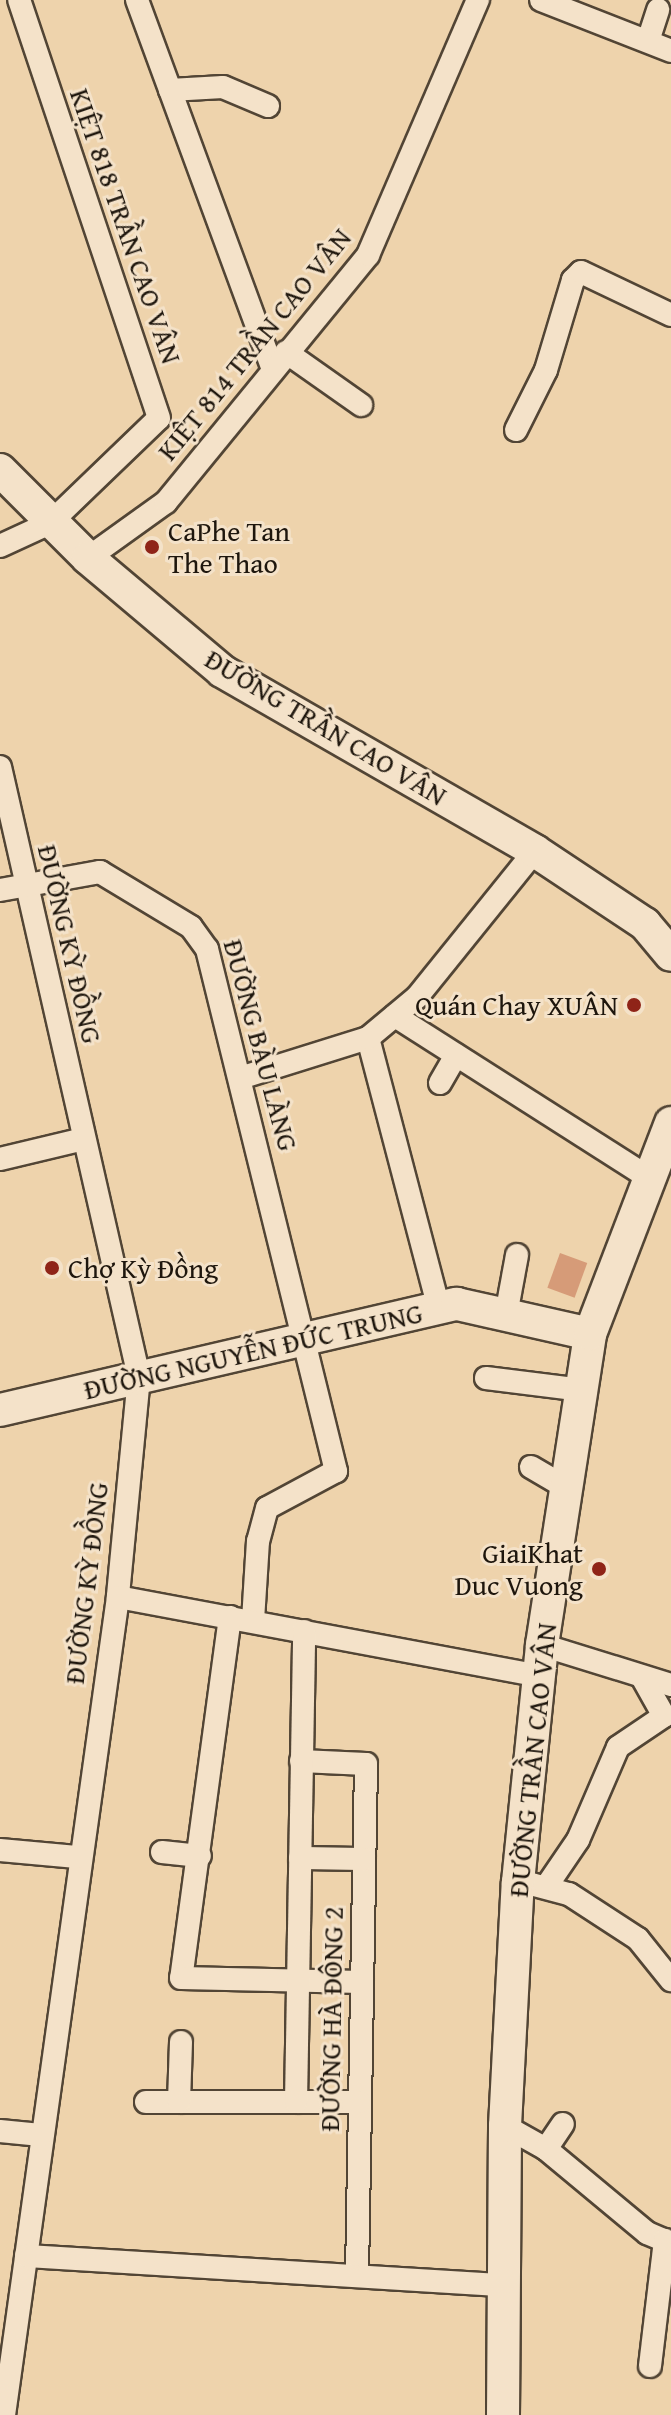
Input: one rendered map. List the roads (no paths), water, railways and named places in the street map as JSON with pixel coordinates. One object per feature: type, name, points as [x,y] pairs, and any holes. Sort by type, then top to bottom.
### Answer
[{"type":"main road","name":"ĐƯỜNG TRẦN CAO VÂN","points":[[0,470],[88,558],[222,671],[535,851],[645,924],[671,955]]},
{"type":"main road","name":"ĐƯỜNG TRẦN CAO VÂN","points":[[503,2415],[505,2126],[532,1884],[540,1660],[590,1334],[671,1123]]},
{"type":"main road","name":"ĐƯỜNG NGUYỄN ĐỨC TRUNG","points":[[0,1410],[457,1304],[590,1334]]},
{"type":"street","name":"KIỆT 818 TRẦN CAO VÂN","points":[[19,0],[159,418],[50,523]]},
{"type":"street","points":[[137,0],[170,90],[279,359],[361,405]]},
{"type":"street","name":"KIỆT 814 TRẦN CAO VÂN","points":[[88,558],[166,502],[279,359],[336,297],[387,221],[478,0]]},
{"type":"street","points":[[541,0],[576,6],[671,51]]},
{"type":"street","points":[[648,41],[658,10]]},
{"type":"street","points":[[170,90],[223,87],[268,106]]},
{"type":"street","points":[[516,430],[546,370],[573,280],[581,272],[671,315]]},
{"type":"street","points":[[0,546],[50,523]]},
{"type":"street","name":"ĐƯỜNG KỲ ĐỒNG","points":[[0,767],[139,1377],[118,1597],[77,1857],[4,2415]]},
{"type":"street","points":[[240,1078],[368,1038],[395,1016],[535,851]]},
{"type":"street","name":"ĐƯỜNG BÀU LÀNG","points":[[0,890],[100,872],[191,927],[207,949],[336,1471],[267,1508],[258,1541],[253,1621]]},
{"type":"street","points":[[395,1016],[649,1178]]},
{"type":"street","points":[[368,1038],[439,1308]]},
{"type":"street","points":[[440,1083],[456,1055]]},
{"type":"street","points":[[0,1159],[84,1139]]},
{"type":"street","points":[[506,1315],[517,1255]]},
{"type":"street","points":[[486,1378],[582,1390]]},
{"type":"street","points":[[531,1467],[567,1488]]},
{"type":"street","points":[[118,1597],[304,1631],[540,1660],[642,1677],[671,1685]]},
{"type":"street","points":[[230,1617],[191,1928],[181,1978],[362,1982]]},
{"type":"street","points":[[296,2102],[304,1631]]},
{"type":"street","points":[[642,1677],[664,1716],[618,1747],[578,1840],[532,1884],[638,1939],[671,1980]]},
{"type":"street","name":"ĐƯỜNG HÀ ĐÔNG 2","points":[[301,1761],[366,1764],[357,2276]]},
{"type":"street","points":[[0,1850],[77,1857]]},
{"type":"street","points":[[162,1852],[200,1856]]},
{"type":"street","points":[[300,1858],[364,1859]]},
{"type":"street","points":[[179,2102],[181,2042]]},
{"type":"street","points":[[146,2102],[359,2102]]},
{"type":"street","points":[[546,2149],[563,2124]]},
{"type":"street","points":[[505,2126],[546,2149],[647,2233],[668,2241],[650,2366]]},
{"type":"street","points":[[0,2131],[41,2135]]},
{"type":"street","points":[[26,2256],[504,2285]]},
{"type":"place","name":"CaPhe Tan The Thao","points":[[152,547]]},
{"type":"place","name":"Quán Chay XUÂN","points":[[634,1005]]},
{"type":"place","name":"Chợ Kỳ Đồng","points":[[52,1268]]},
{"type":"place","name":"GiaiKhat Duc Vuong","points":[[599,1569]]}]
